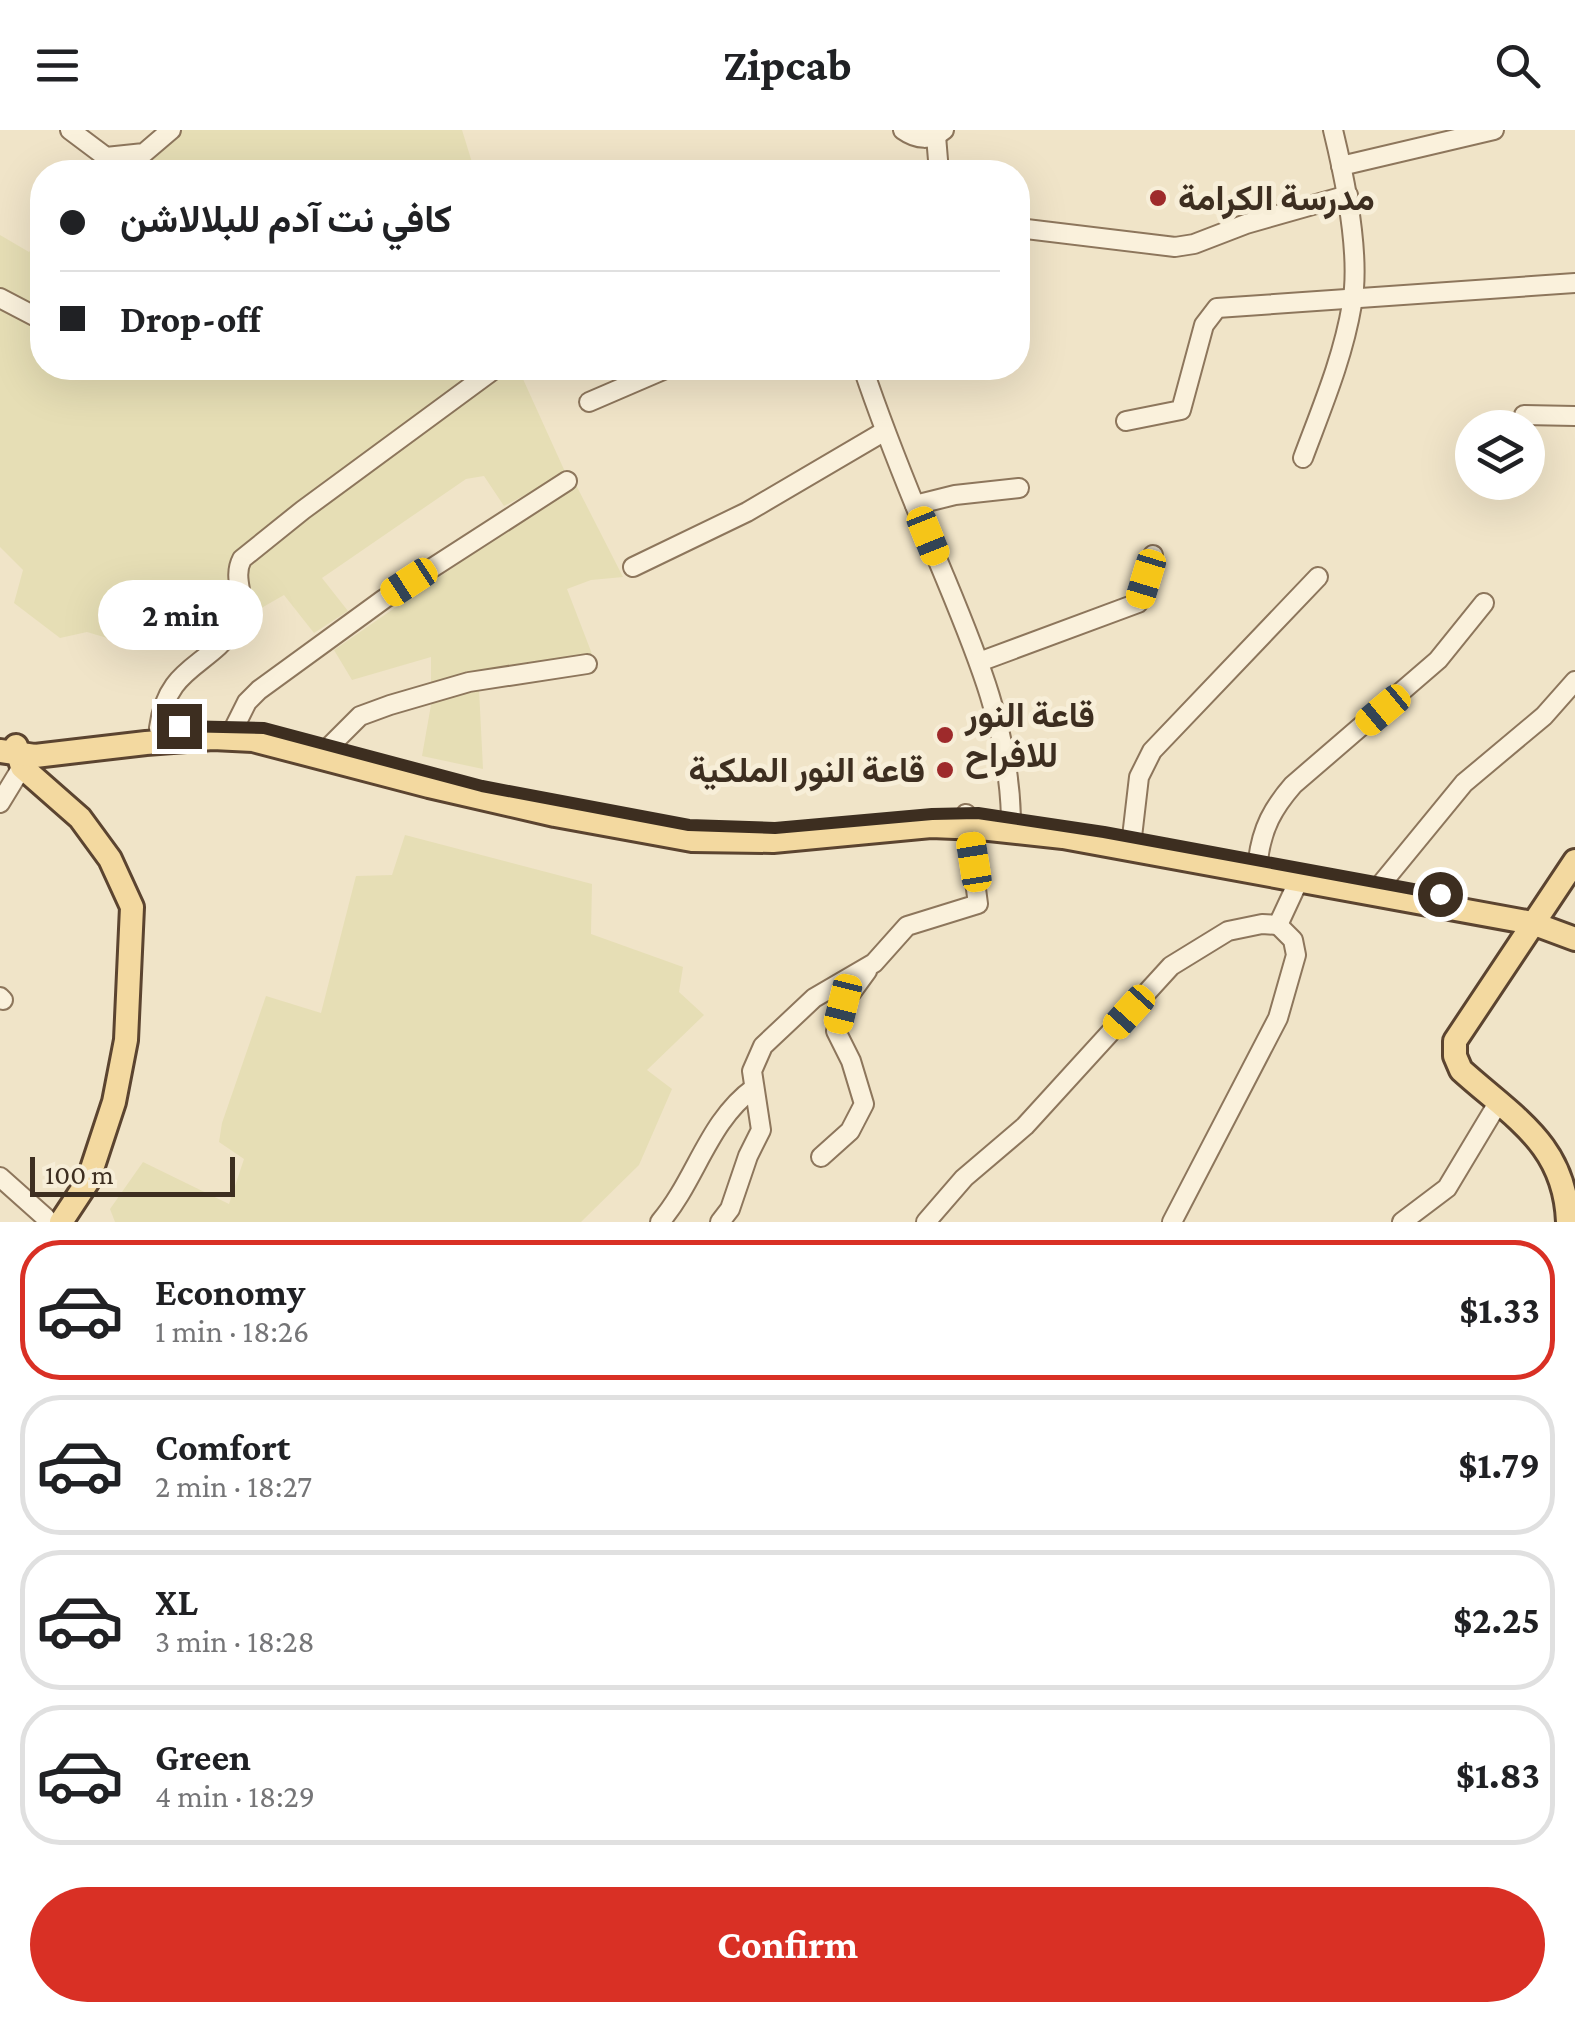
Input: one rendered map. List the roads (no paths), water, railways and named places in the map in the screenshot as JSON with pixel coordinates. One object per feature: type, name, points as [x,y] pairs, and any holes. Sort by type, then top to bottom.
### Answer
[{"type":"main road","points":[[11,750],[159,728],[236,726],[264,728],[482,786],[689,825],[775,828],[1011,818],[1382,883],[1536,917],[1575,939]]},
{"type":"main road","points":[[11,750],[63,755],[146,743],[213,738],[253,740],[429,786],[692,840],[773,841],[967,821],[1298,882],[1575,923]]},
{"type":"main road","points":[[11,750],[80,818],[110,859],[132,907],[126,1040],[114,1102],[88,1182],[50,1221]]},
{"type":"main road","points":[[1568,1222],[1566,1191],[1557,1164],[1540,1140],[1461,1070],[1454,1056],[1455,1041],[1575,861]]},
{"type":"street","points":[[70,130],[106,157],[144,152],[172,130]]},
{"type":"street","points":[[903,130],[917,137],[940,133],[939,160]]},
{"type":"street","points":[[1303,458],[1340,359],[1354,300],[1348,195],[1332,130]]},
{"type":"street","points":[[1342,166],[1494,130]]},
{"type":"street","points":[[1030,229],[1175,247],[1348,195]]},
{"type":"street","points":[[1126,421],[1181,410],[1204,325],[1217,308],[1575,283]]},
{"type":"street","points":[[0,298],[30,314]]},
{"type":"street","points":[[159,728],[168,692],[236,626],[244,611],[237,570],[242,560],[303,510],[480,380]]},
{"type":"street","points":[[589,402],[640,380]]},
{"type":"street","points":[[867,380],[980,662],[1007,755],[1011,818]]},
{"type":"street","points":[[1545,415],[1575,416]]},
{"type":"street","points":[[633,567],[748,512],[885,431]]},
{"type":"street","points":[[236,726],[247,702],[259,690],[384,599],[567,480]]},
{"type":"street","points":[[915,505],[955,495],[1019,488]]},
{"type":"street","points":[[980,662],[1138,603],[1153,555]]},
{"type":"street","points":[[1132,837],[1139,777],[1152,750],[1318,578]]},
{"type":"street","points":[[1258,860],[1266,824],[1284,796],[1438,660],[1484,603]]},
{"type":"street","points":[[330,745],[360,716],[390,706],[469,682],[587,664]]},
{"type":"street","points":[[1382,883],[1464,782],[1544,716],[1575,681]]},
{"type":"street","points":[[0,803],[11,750]]},
{"type":"street","points":[[821,1157],[850,1132],[864,1104],[851,1060],[836,1031],[843,1004],[908,926],[978,904],[967,821]]},
{"type":"street","points":[[1278,925],[1298,882]]},
{"type":"street","points":[[926,1222],[964,1178],[1025,1126],[1171,966],[1228,930],[1278,925],[1293,940],[1296,955],[1278,1018],[1172,1222]]},
{"type":"street","points":[[720,1222],[730,1209],[762,1130],[752,1071],[757,1057],[776,1032],[814,998],[874,963]]},
{"type":"street","points":[[660,1222],[722,1120],[738,1099],[754,1088]]},
{"type":"street","points":[[1402,1222],[1446,1188],[1498,1104]]},
{"type":"street","points":[[0,1177],[50,1221]]},
{"type":"place","name":"مدرسة الكرامة","points":[[1158,198]]},
{"type":"place","name":"قاعة النور للافراح","points":[[945,735]]},
{"type":"place","name":"قاعة النور الملكية","points":[[945,770]]}]
